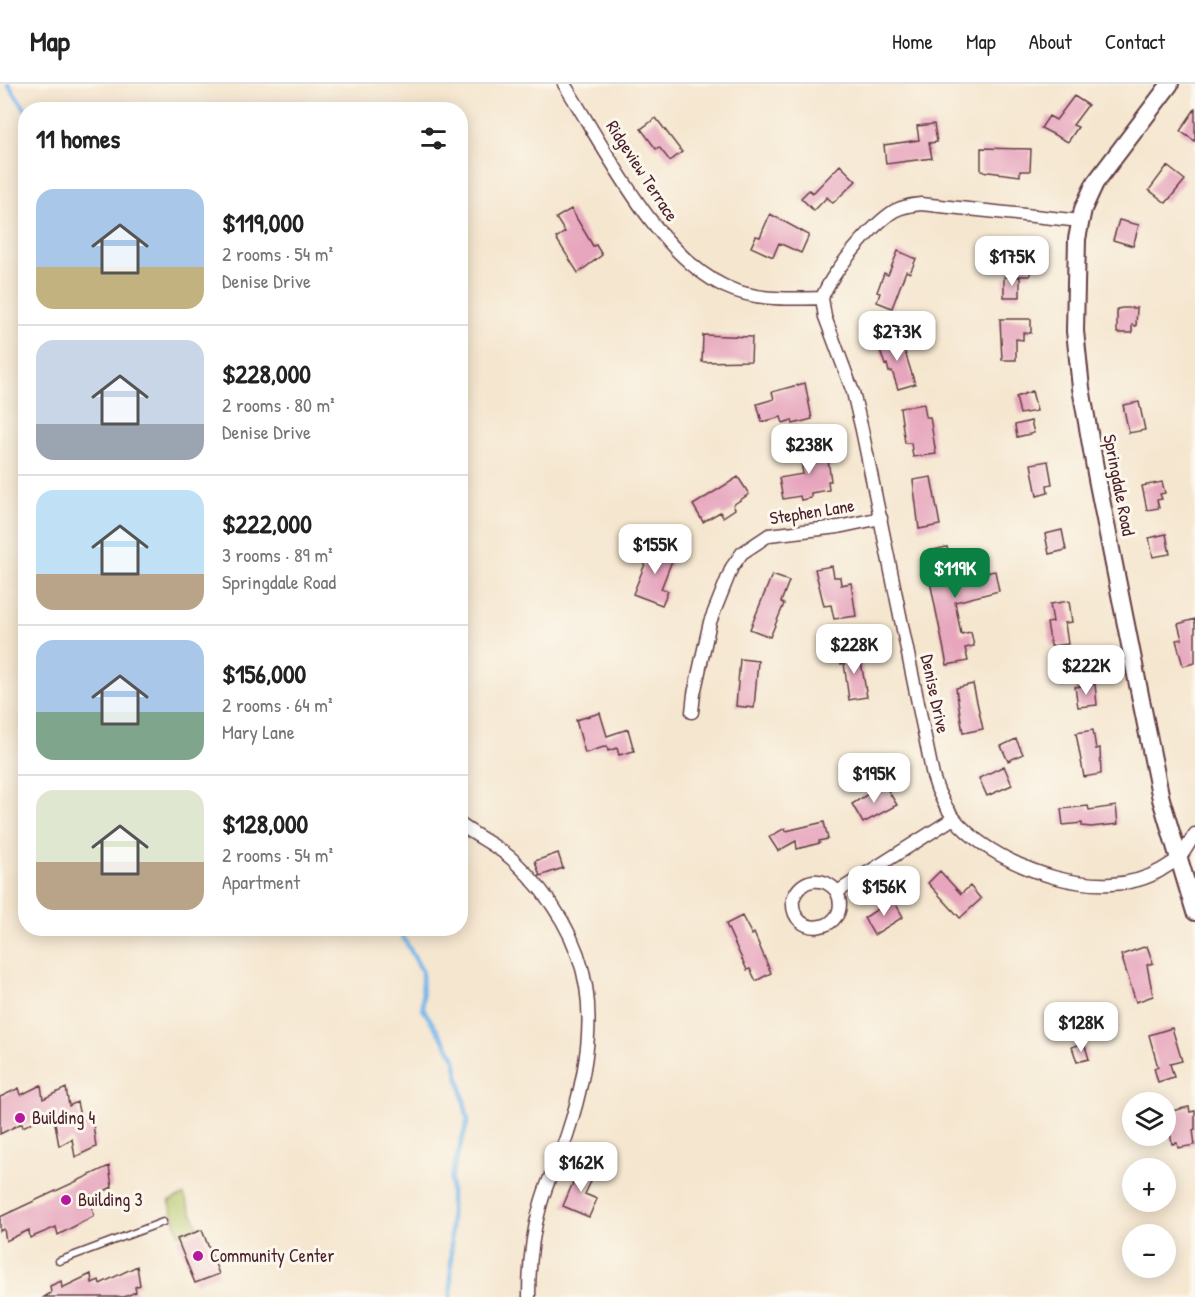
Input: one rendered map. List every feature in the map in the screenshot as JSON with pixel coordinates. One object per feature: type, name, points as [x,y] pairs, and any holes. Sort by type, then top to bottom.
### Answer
[{"type":"street","name":"Ridgeview Terrace","points":[[564,84],[649,220],[690,262],[725,286],[774,300],[822,298]]},
{"type":"street","name":"Springdale Road","points":[[1170,84],[1095,183],[1077,238],[1075,331],[1081,388],[1161,799],[1194,908]]},
{"type":"street","points":[[822,298],[842,266],[874,229],[893,212],[904,206],[921,204],[1081,221]]},
{"type":"street","name":"Denise Drive","points":[[822,298],[825,317],[853,392],[933,776],[941,799],[954,818],[984,845],[1011,862],[1070,880],[1106,884],[1132,882],[1151,876],[1179,858]]},
{"type":"street","name":"Stephen Lane","points":[[692,712],[710,622],[732,567],[742,553],[769,535],[838,527],[881,518]]},
{"type":"street","points":[[837,892],[954,818]]},
{"type":"street","points":[[468,829],[512,858],[553,903],[575,941],[588,989],[587,1049],[580,1091],[567,1136],[539,1207],[531,1260],[529,1297]]},
{"type":"street","points":[[1179,858],[1195,834]]},
{"type":"lane","points":[[59,1261],[163,1222]]},
{"type":"green space","points":[[184,1195],[198,1227],[179,1235],[169,1201]]},
{"type":"building","points":[[1074,96],[1088,105],[1073,125],[1078,127],[1068,142],[1041,128],[1049,116],[1056,120]]},
{"type":"building","points":[[1195,109],[1195,141],[1180,131]]},
{"type":"building","points":[[656,118],[682,152],[670,161],[659,147],[656,149],[641,129]]},
{"type":"building","points":[[934,124],[937,142],[929,143],[932,158],[886,164],[884,145],[919,140],[917,126]]},
{"type":"building","points":[[981,148],[1031,149],[1030,171],[1020,171],[1020,176],[981,171]]},
{"type":"building","points":[[840,165],[856,181],[833,203],[827,197],[814,211],[801,198],[809,190],[813,193]]},
{"type":"building","points":[[1167,166],[1185,180],[1166,203],[1149,190]]},
{"type":"building","points":[[571,209],[593,246],[596,245],[602,255],[578,273],[556,238],[565,232],[556,218]]},
{"type":"building","points":[[770,214],[809,235],[801,253],[779,243],[773,257],[751,247],[756,236],[760,237]]},
{"type":"building","points":[[1119,220],[1139,225],[1133,246],[1113,240]]},
{"type":"building","points":[[898,251],[916,259],[910,273],[906,271],[892,308],[877,302],[880,293],[877,292],[884,273],[888,275]]},
{"type":"building","points":[[1012,256],[1030,256],[1030,276],[1012,276]]},
{"type":"building","points":[[1004,277],[1020,277],[1020,297],[1004,297]]},
{"type":"building","points":[[1137,308],[1136,326],[1132,325],[1132,333],[1117,333],[1117,309]]},
{"type":"building","points":[[1000,319],[1031,319],[1031,333],[1023,333],[1023,340],[1016,339],[1016,360],[1002,360]]},
{"type":"building","points":[[703,335],[752,337],[751,361],[702,362]]},
{"type":"building","points":[[900,336],[915,384],[898,389],[892,371],[889,372],[887,364],[885,365],[878,344]]},
{"type":"building","points":[[805,383],[812,419],[793,424],[792,420],[783,423],[781,417],[762,422],[757,404],[774,399],[772,392]]},
{"type":"building","points":[[1032,391],[1037,411],[1020,414],[1016,397]]},
{"type":"building","points":[[1139,402],[1145,430],[1129,433],[1123,405]]},
{"type":"building","points":[[924,404],[926,417],[930,417],[936,454],[913,457],[911,443],[905,443],[900,408]]},
{"type":"building","points":[[1031,421],[1034,433],[1017,437],[1015,425]]},
{"type":"building","points":[[826,445],[831,481],[828,481],[829,490],[811,493],[811,498],[801,500],[800,496],[783,499],[779,478],[803,474],[799,449]]},
{"type":"building","points":[[1048,461],[1052,484],[1047,485],[1048,493],[1037,496],[1031,464]]},
{"type":"building","points":[[738,477],[749,494],[733,505],[735,509],[723,517],[720,512],[703,522],[693,505]]},
{"type":"building","points":[[931,477],[940,525],[919,529],[913,480]]},
{"type":"building","points":[[1162,482],[1165,493],[1160,494],[1162,499],[1157,500],[1159,508],[1147,510],[1142,486]]},
{"type":"building","points":[[1062,530],[1066,550],[1049,554],[1045,534]]},
{"type":"building","points":[[1166,534],[1170,554],[1153,557],[1149,538]]},
{"type":"building","points":[[653,544],[675,553],[661,589],[668,591],[662,605],[633,594]]},
{"type":"building","points":[[947,547],[951,563],[962,560],[965,573],[971,572],[972,575],[995,571],[999,591],[955,602],[961,634],[971,632],[974,646],[965,648],[968,661],[947,665],[924,552]]},
{"type":"building","points":[[832,566],[834,577],[840,577],[841,585],[851,583],[856,616],[834,619],[831,605],[824,606],[815,569]]},
{"type":"building","points":[[772,575],[789,581],[781,602],[784,604],[770,637],[750,629]]},
{"type":"building","points":[[1069,601],[1072,622],[1065,623],[1068,644],[1051,646],[1047,623],[1053,622],[1050,604]]},
{"type":"building","points":[[1195,619],[1195,663],[1183,666],[1176,640],[1182,639],[1178,624]]},
{"type":"building","points":[[859,650],[867,697],[849,700],[844,663],[841,664],[839,653]]},
{"type":"building","points":[[740,659],[758,661],[754,708],[736,706]]},
{"type":"building","points":[[1075,666],[1077,679],[1061,681],[1059,668]]},
{"type":"building","points":[[973,684],[983,729],[963,733],[956,688]]},
{"type":"building","points":[[1095,684],[1097,705],[1078,707],[1075,687]]},
{"type":"building","points":[[600,713],[607,736],[628,729],[634,751],[619,755],[617,748],[608,751],[607,746],[585,753],[576,720]]},
{"type":"building","points":[[1093,730],[1096,749],[1100,748],[1101,774],[1084,777],[1076,733]]},
{"type":"building","points":[[1016,739],[1023,754],[1008,761],[1001,746]]},
{"type":"building","points":[[1004,766],[1012,785],[987,796],[979,778]]},
{"type":"building","points":[[884,784],[897,805],[863,823],[852,804]]},
{"type":"building","points":[[1088,806],[1089,810],[1116,806],[1118,824],[1091,827],[1082,826],[1082,823],[1063,825],[1061,809]]},
{"type":"building","points":[[824,822],[828,839],[819,841],[820,843],[797,849],[796,841],[778,851],[769,837],[785,828],[786,831]]},
{"type":"building","points":[[558,853],[563,868],[540,876],[535,861]]},
{"type":"building","points":[[940,871],[961,894],[970,886],[981,899],[960,918],[928,883]]},
{"type":"building","points":[[893,899],[903,917],[874,935],[864,918]]},
{"type":"building","points":[[742,916],[752,935],[754,933],[771,973],[756,981],[750,969],[747,970],[726,924]]},
{"type":"building","points":[[1147,946],[1153,963],[1147,965],[1153,996],[1136,1002],[1121,955]]},
{"type":"building","points":[[1172,1028],[1182,1061],[1170,1064],[1174,1077],[1158,1082],[1154,1068],[1158,1067],[1149,1035]]},
{"type":"building","points":[[1084,1043],[1089,1059],[1077,1062],[1072,1047]]},
{"type":"building","name":"Building 4","points":[[41,1085],[43,1099],[66,1088],[69,1106],[77,1102],[81,1121],[92,1116],[96,1147],[75,1157],[72,1139],[59,1146],[53,1112],[23,1127],[22,1123],[0,1134],[0,1097],[19,1088],[21,1095]]},
{"type":"building","points":[[1189,1107],[1190,1112],[1195,1111],[1195,1129],[1193,1130],[1195,1145],[1178,1148],[1176,1110]]},
{"type":"building","name":"Building 3","points":[[109,1166],[112,1187],[95,1196],[96,1205],[92,1207],[94,1216],[58,1235],[56,1227],[30,1238],[29,1230],[6,1241],[4,1229],[0,1231],[0,1217]]},
{"type":"building","points":[[580,1166],[595,1173],[585,1194],[597,1199],[589,1217],[563,1206]]},
{"type":"building","name":"Community Center","points":[[202,1230],[219,1274],[195,1283],[177,1239]]},
{"type":"building","points":[[137,1266],[140,1285],[135,1287],[136,1292],[124,1297],[44,1297],[51,1293],[50,1286],[61,1281],[62,1288],[91,1274],[92,1283],[99,1280],[100,1284]]},
{"type":"waterway","points":[[8,84],[20,102]]},
{"type":"waterway","points":[[402,936],[422,971],[423,1009],[454,1056],[468,1120],[451,1178],[451,1297]]},
{"type":"place","name":"Building 4","points":[[20,1118]]},
{"type":"place","name":"Building 3","points":[[66,1200]]},
{"type":"place","name":"Community Center","points":[[198,1256]]}]
